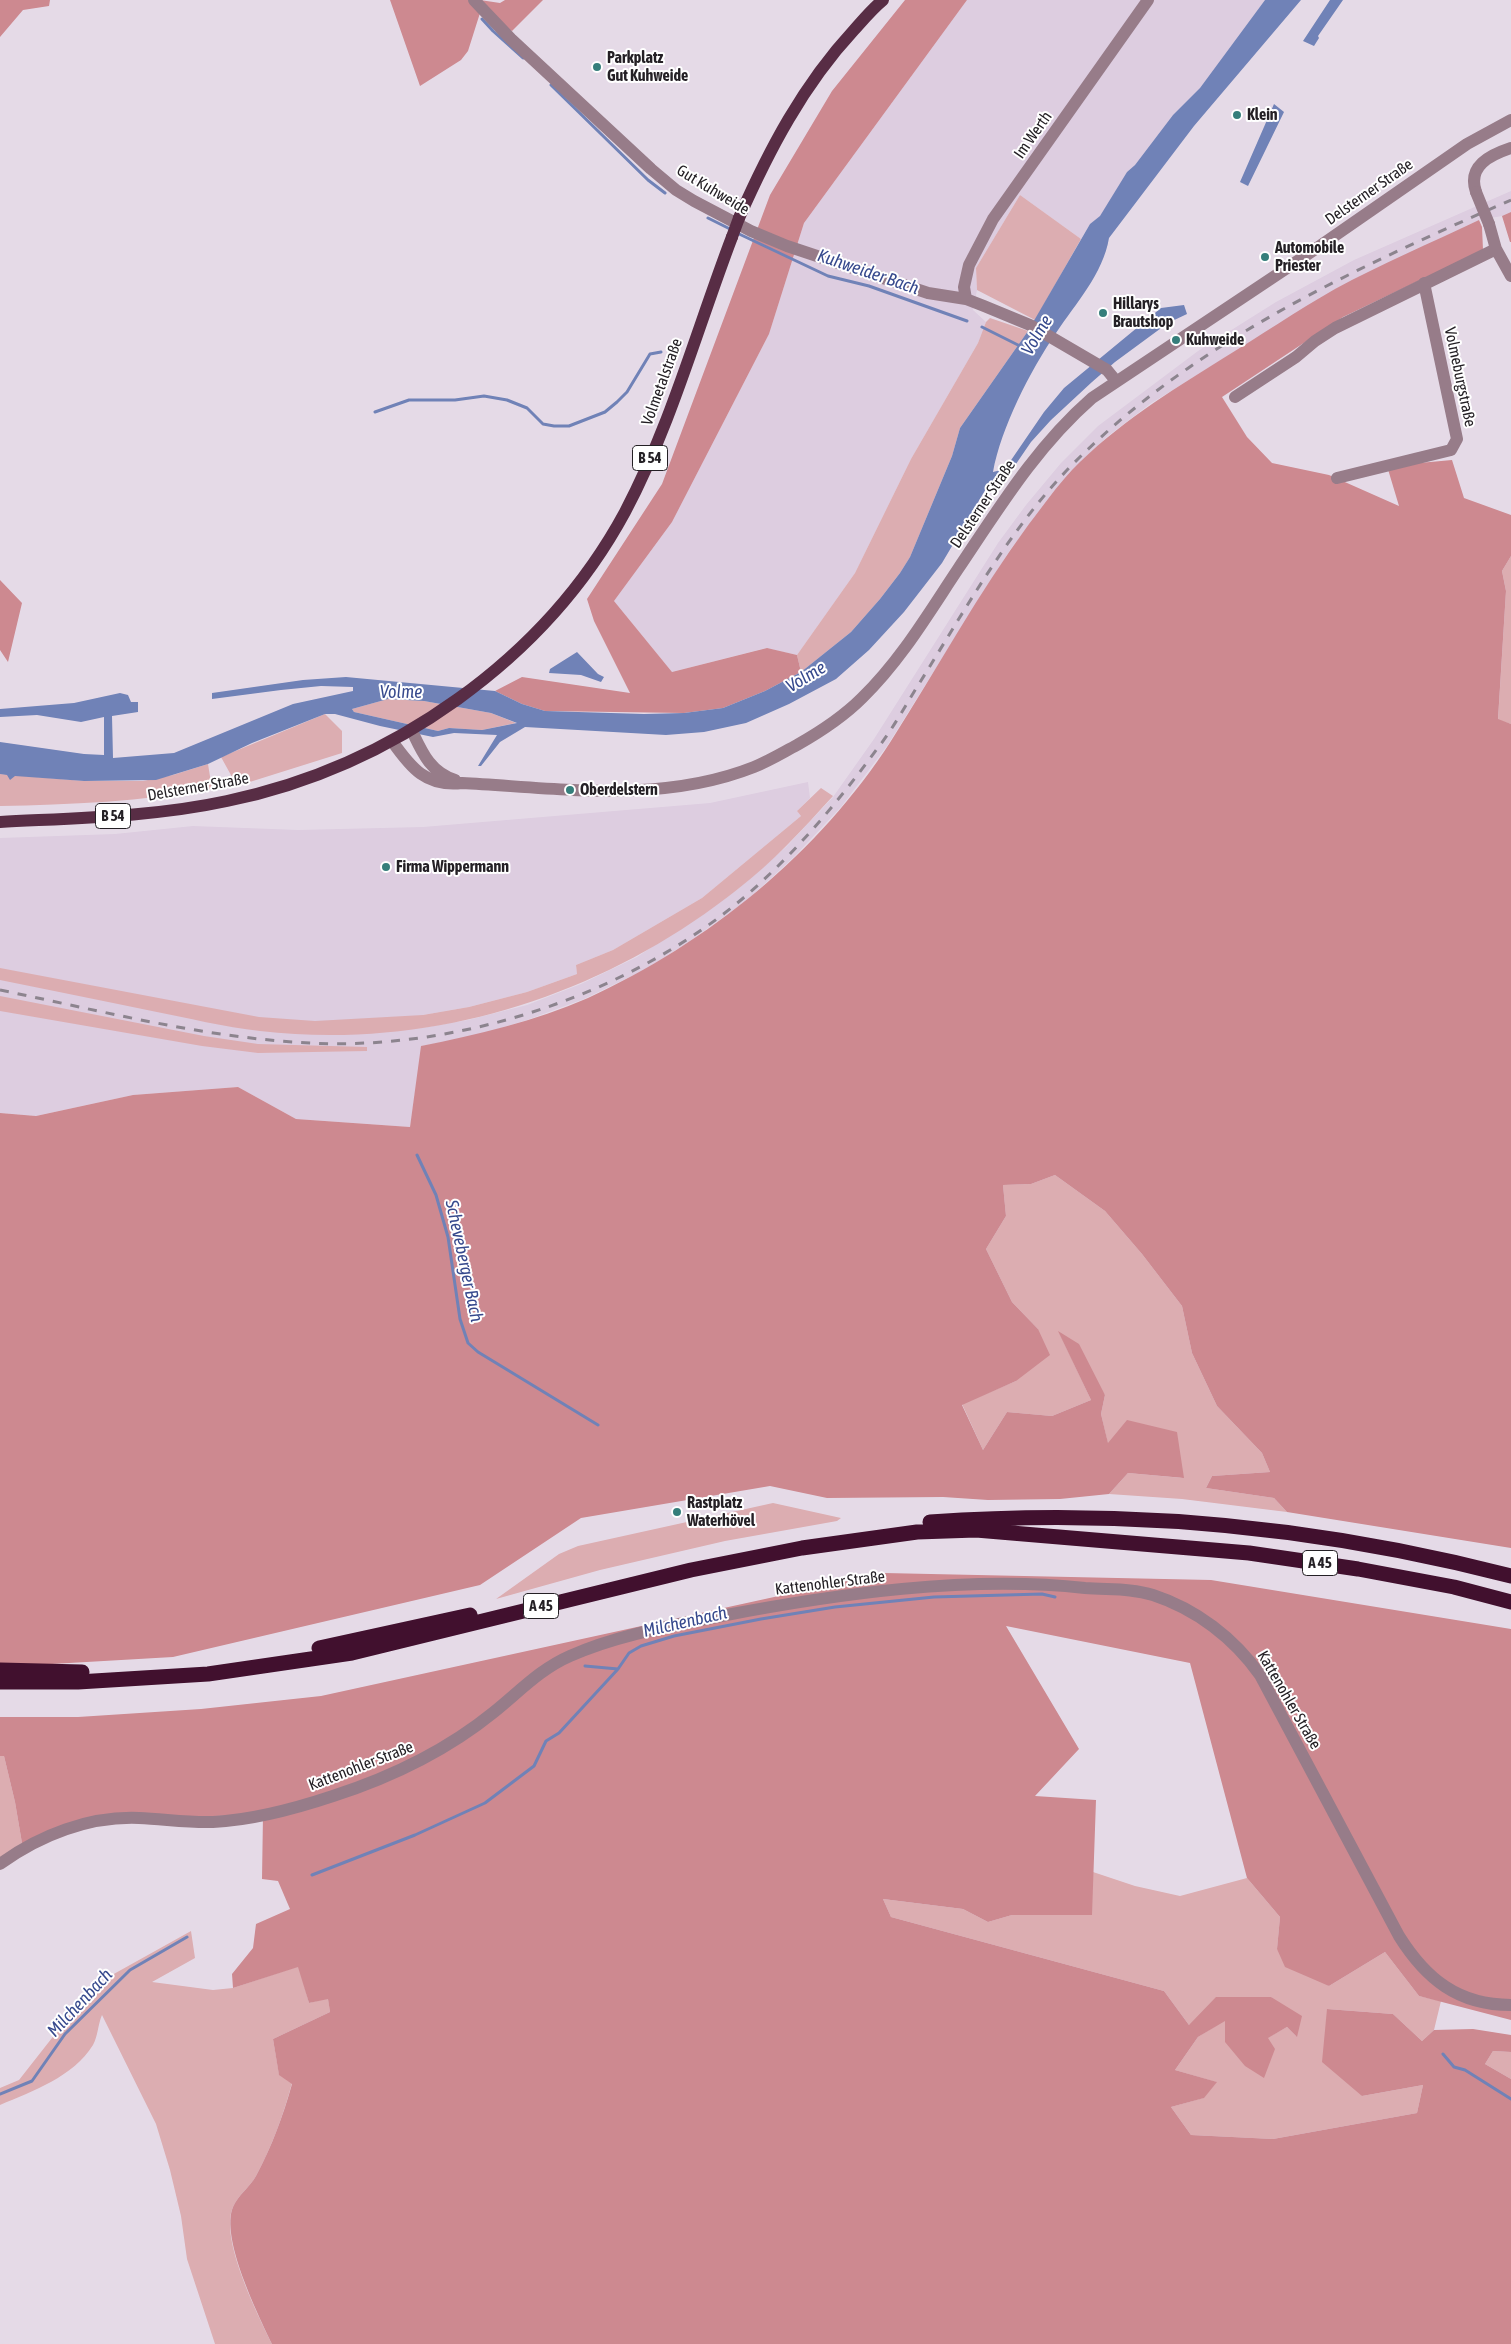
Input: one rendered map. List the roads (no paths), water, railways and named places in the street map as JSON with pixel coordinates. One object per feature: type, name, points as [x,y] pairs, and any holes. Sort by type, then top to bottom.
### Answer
[{"type":"highway","name":"A 45","points":[[0,1670],[79,1672],[198,1666],[352,1642],[511,1606],[691,1560],[801,1538],[917,1523],[992,1518],[1082,1518],[1244,1528],[1352,1541],[1460,1563],[1511,1576]]},
{"type":"highway","name":"A 45","points":[[0,1682],[78,1682],[208,1674],[352,1653],[691,1570],[802,1548],[907,1533],[976,1530],[1249,1553],[1358,1569],[1454,1587],[1511,1602]]},
{"type":"main road","name":"Volmetalstraße","points":[[412,731],[518,651],[578,583],[614,529],[658,443],[739,218],[762,166],[800,99],[839,46],[883,0]]},
{"type":"main road","name":"Delsterner Straße","points":[[0,822],[158,812],[226,802],[281,787],[318,773],[412,731]]},
{"type":"street","name":"Gut Kuhweide","points":[[474,0],[511,39],[651,169],[688,198],[751,231],[787,246],[928,293],[966,299],[1030,325],[1107,370],[1116,381]]},
{"type":"street","name":"Im Werth","points":[[966,299],[964,287],[969,265],[993,219],[1148,0]]},
{"type":"street","name":"Delsterner Straße","points":[[392,741],[406,760],[426,777],[447,784],[462,782],[590,791],[661,788],[704,781],[767,762],[812,736],[862,699],[902,654],[1008,493],[1038,453],[1073,415],[1116,381],[1317,248],[1467,144],[1511,120]]},
{"type":"street","points":[[1511,148],[1491,155],[1478,167],[1474,177],[1476,192],[1489,224],[1496,249],[1511,276]]},
{"type":"street","points":[[1234,397],[1296,357],[1315,341],[1335,328],[1496,249]]},
{"type":"street","name":"Volmeburgstraße","points":[[1337,478],[1451,450],[1457,439],[1424,284]]},
{"type":"street","name":"Delsterner Straße","points":[[412,731],[424,756],[438,773],[462,782]]},
{"type":"street","name":"Kattenohler Straße","points":[[0,1864],[23,1849],[49,1836],[104,1819],[140,1818],[217,1822],[274,1814],[335,1796],[396,1773],[436,1753],[494,1712],[534,1677],[565,1658],[608,1643],[682,1624],[832,1597],[915,1589],[1021,1584],[1133,1591],[1157,1597],[1186,1609],[1217,1630],[1248,1659],[1260,1675],[1399,1936],[1419,1966],[1440,1984],[1467,1998],[1491,2004],[1511,2006]]},
{"type":"water","name":"Volme","points":[[1265,0],[1301,0],[1194,126],[1109,238],[1106,251],[1095,276],[1046,348],[1018,400],[1003,437],[993,472],[1005,469],[1044,412],[1064,388],[1161,308],[1184,305],[1187,314],[1168,323],[1115,362],[1051,420],[1031,442],[1005,480],[990,482],[942,563],[904,612],[869,650],[836,679],[789,704],[746,723],[704,732],[666,735],[525,727],[500,742],[481,766],[478,766],[497,735],[454,733],[433,737],[335,714],[325,714],[252,743],[208,764],[156,780],[84,781],[15,776],[10,780],[7,775],[0,774],[0,742],[104,755],[104,717],[81,722],[37,715],[0,717],[0,709],[74,703],[120,693],[128,695],[131,702],[138,702],[138,712],[112,716],[113,758],[174,753],[293,704],[353,691],[353,687],[321,686],[212,699],[212,693],[303,680],[346,677],[495,691],[522,704],[545,711],[644,714],[684,713],[723,708],[765,691],[801,672],[851,632],[900,573],[910,557],[952,456],[960,428],[1028,331],[1090,224],[1100,216],[1127,172],[1135,165],[1173,115],[1200,88]],"holes":[[[388,699],[424,701],[491,713],[517,723],[482,730],[449,728],[438,731],[354,712],[352,709]]]},
{"type":"water","points":[[1330,0],[1343,0],[1318,36],[1319,38],[1314,46],[1303,41]]},
{"type":"water","points":[[1274,104],[1284,112],[1248,186],[1240,182]]},
{"type":"water","points":[[577,652],[598,674],[604,677],[601,682],[581,675],[549,673],[550,669]]},
{"type":"waterway","name":"Kuhweider Bach","points":[[482,19],[523,58]]},
{"type":"waterway","name":"Kuhweider Bach","points":[[551,85],[648,180],[665,193]]},
{"type":"waterway","name":"Kuhweider Bach","points":[[708,218],[732,230]]},
{"type":"waterway","name":"Kuhweider Bach","points":[[737,233],[828,276],[869,286],[967,321]]},
{"type":"waterway","name":"Kuhweider Bach","points":[[982,327],[1022,347]]},
{"type":"waterway","points":[[375,412],[409,400],[455,400],[484,396],[507,400],[527,408],[543,424],[569,426],[605,412],[627,392],[650,354],[661,352]]},
{"type":"waterway","name":"Scheveberger Bach","points":[[417,1155],[436,1195],[448,1237],[460,1319],[468,1343],[478,1352],[598,1425]]},
{"type":"waterway","name":"Milchenbach","points":[[312,1875],[415,1835],[485,1803],[534,1766],[546,1741],[559,1733],[618,1669],[629,1653],[641,1646],[674,1636],[835,1607],[934,1597],[1042,1594],[1055,1597]]},
{"type":"waterway","points":[[585,1666],[618,1669]]},
{"type":"waterway","name":"Milchenbach","points":[[0,2094],[32,2081],[65,2034],[130,1970],[187,1937]]},
{"type":"waterway","name":"Milchenbach","points":[[1443,2054],[1454,2067],[1465,2070],[1511,2099]]},
{"type":"railway","points":[[0,990],[193,1030],[232,1036],[310,1043],[367,1043],[426,1037],[485,1025],[543,1009],[599,987],[653,960],[703,929],[748,894],[783,861],[816,825],[888,734],[988,573],[1027,518],[1070,467],[1118,422],[1168,382],[1277,312],[1393,253],[1511,200]]},
{"type":"place","name":"Parkplatz Gut Kuhweide","points":[[597,67]]},
{"type":"place","name":"Klein","points":[[1237,115]]},
{"type":"place","name":"Automobile Priester","points":[[1265,257]]},
{"type":"place","name":"Hillarys Brautshop","points":[[1103,313]]},
{"type":"place","name":"Kuhweide","points":[[1176,340]]},
{"type":"place","name":"Oberdelstern","points":[[570,790]]},
{"type":"place","name":"Firma Wippermann","points":[[386,867]]},
{"type":"place","name":"Rastplatz Waterhövel","points":[[677,1512]]}]
